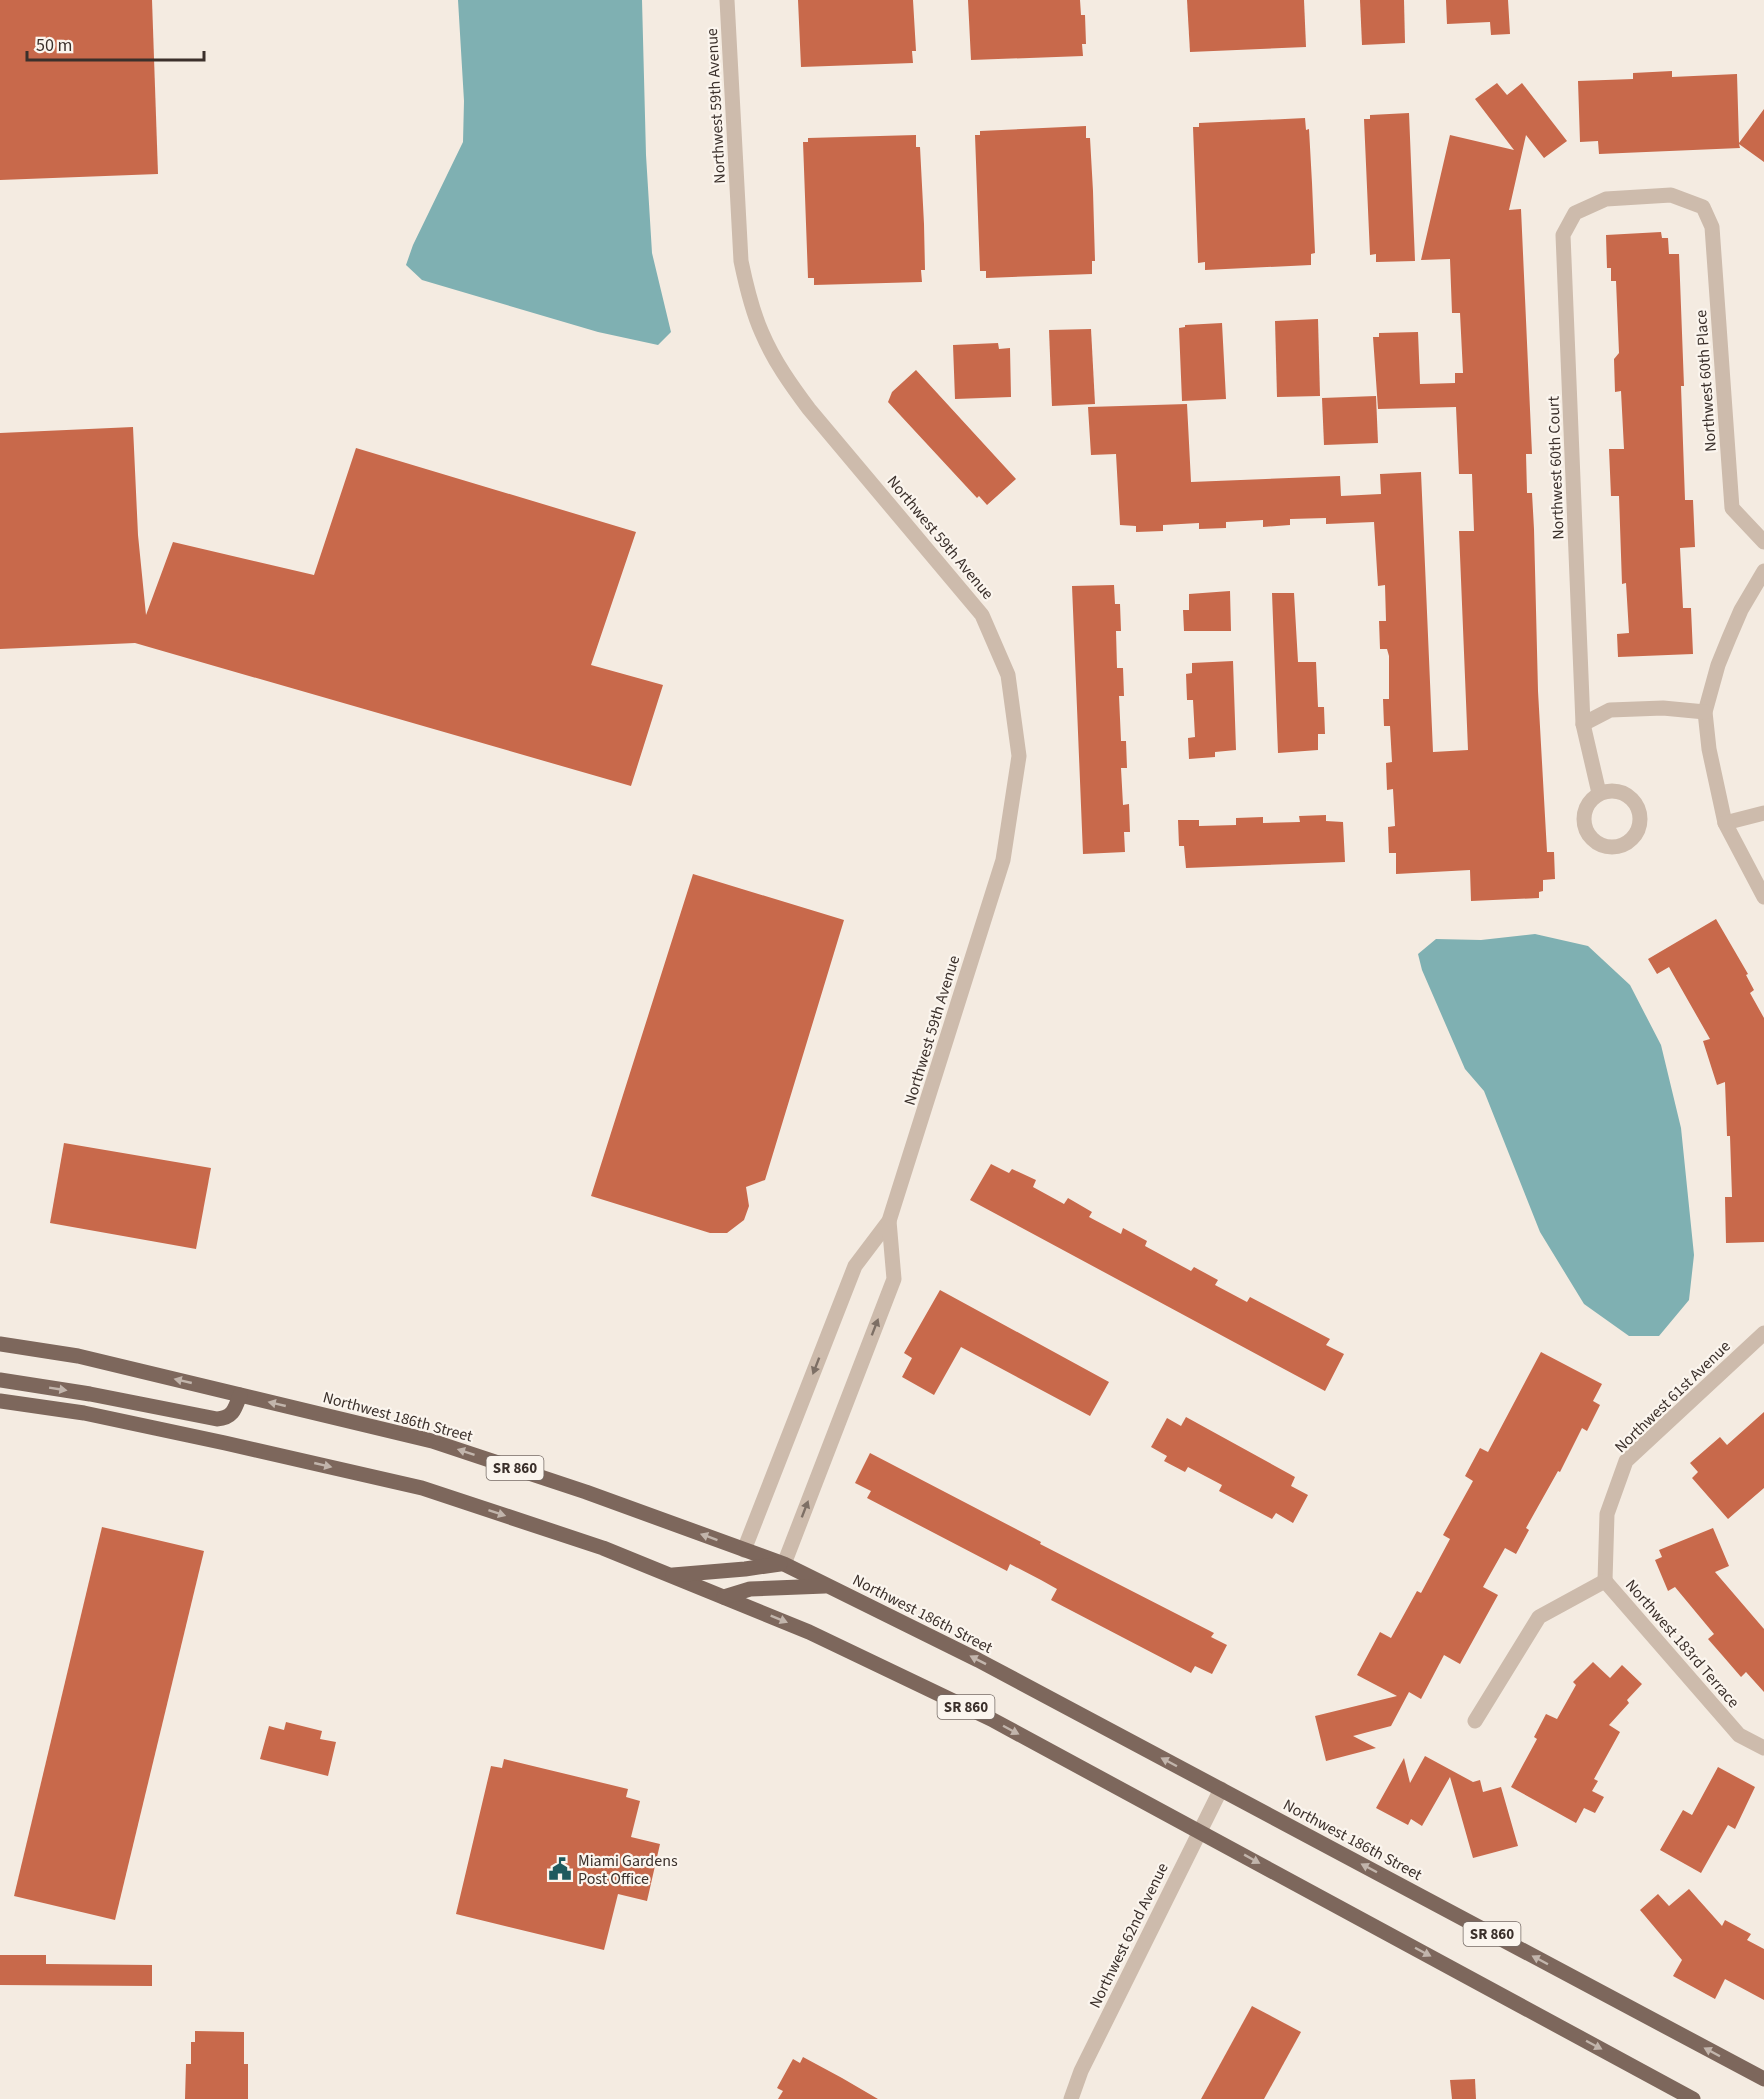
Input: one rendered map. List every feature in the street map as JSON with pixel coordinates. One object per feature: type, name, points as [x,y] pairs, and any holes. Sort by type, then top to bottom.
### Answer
[{"type":"main road","name":"Northwest 186th Street","points":[[0,1344],[78,1356],[432,1441],[586,1492],[784,1564],[978,1660],[1764,2079]]},
{"type":"main road","points":[[0,1380],[90,1394],[217,1419],[227,1418],[234,1413],[240,1395]]},
{"type":"main road","name":"SR 860","points":[[0,1401],[95,1416],[422,1488],[603,1548],[809,1632],[991,1719],[1694,2099]]},
{"type":"main road","points":[[670,1575],[784,1564]]},
{"type":"main road","points":[[724,1597],[750,1589],[828,1586]]},
{"type":"street","name":"Northwest 59th Avenue","points":[[728,0],[741,261],[761,332],[784,375],[809,409],[982,615],[1008,675],[1019,756],[1003,860],[889,1221],[855,1266],[744,1550]]},
{"type":"street","name":"Northwest 60th Court","points":[[1599,793],[1583,724],[1563,234],[1575,213],[1606,199],[1671,195],[1702,207]]},
{"type":"street","name":"Northwest 60th Place","points":[[1702,207],[1712,228],[1732,508],[1764,542]]},
{"type":"street","points":[[1764,571],[1741,610],[1718,665],[1705,712],[1709,749],[1725,823],[1764,897]]},
{"type":"street","points":[[1583,724],[1610,710],[1663,708],[1705,712]]},
{"type":"street","points":[[1725,823],[1764,813]]},
{"type":"street","name":"Northwest 59th Avenue","points":[[784,1564],[894,1279],[889,1221]]},
{"type":"street","name":"Northwest 61st Avenue","points":[[1605,1581],[1607,1514],[1626,1461],[1764,1333]]},
{"type":"street","points":[[1475,1721],[1539,1617],[1605,1581]]},
{"type":"street","name":"Northwest 183rd Terrace","points":[[1605,1581],[1738,1735],[1764,1748]]},
{"type":"street","name":"Northwest 62nd Avenue","points":[[1071,2099],[1081,2071],[1221,1789]]},
{"type":"water","points":[[458,0],[642,0],[646,155],[652,253],[671,332],[658,345],[598,332],[422,280],[406,265],[413,245],[463,142],[464,101]]},
{"type":"water","points":[[1535,934],[1588,946],[1630,985],[1661,1045],[1681,1128],[1694,1255],[1689,1300],[1659,1336],[1629,1336],[1584,1304],[1540,1232],[1484,1091],[1465,1069],[1422,970],[1418,954],[1436,939],[1481,940]]},
{"type":"building","points":[[0,0],[152,0],[158,174],[0,180]]},
{"type":"building","points":[[798,0],[913,0],[916,51],[912,51],[913,63],[801,67]]},
{"type":"building","points":[[968,0],[1080,0],[1081,15],[1085,15],[1086,44],[1082,44],[1083,56],[971,60]]},
{"type":"building","points":[[1187,0],[1304,0],[1306,47],[1190,52]]},
{"type":"building","points":[[1360,0],[1404,0],[1405,43],[1362,45]]},
{"type":"building","points":[[1446,0],[1508,0],[1510,34],[1491,35],[1490,22],[1447,24]]},
{"type":"building","points":[[1672,71],[1672,77],[1737,74],[1739,143],[1764,109],[1764,162],[1739,144],[1740,148],[1599,154],[1598,141],[1580,142],[1578,81],[1633,79],[1633,73]]},
{"type":"building","points":[[1497,83],[1507,95],[1522,83],[1567,141],[1544,158],[1526,135],[1509,210],[1521,209],[1532,454],[1526,454],[1527,493],[1532,493],[1538,691],[1547,852],[1554,852],[1555,879],[1543,880],[1543,891],[1539,892],[1539,898],[1471,901],[1470,870],[1396,874],[1396,853],[1389,853],[1388,827],[1395,826],[1393,789],[1387,790],[1386,763],[1392,762],[1390,726],[1384,726],[1383,699],[1389,699],[1389,656],[1387,649],[1380,649],[1379,621],[1386,621],[1385,585],[1378,586],[1374,522],[1326,524],[1326,518],[1290,519],[1290,525],[1263,527],[1263,520],[1226,522],[1226,528],[1199,529],[1199,523],[1163,525],[1163,531],[1136,532],[1136,526],[1120,525],[1116,454],[1091,455],[1088,407],[1187,404],[1191,482],[1340,476],[1341,496],[1381,494],[1380,474],[1421,472],[1433,752],[1468,750],[1459,531],[1474,531],[1472,474],[1459,474],[1456,407],[1378,409],[1373,337],[1379,337],[1379,333],[1418,332],[1420,384],[1455,383],[1455,373],[1463,373],[1460,313],[1452,313],[1450,259],[1421,260],[1450,135],[1514,150],[1475,99]]},
{"type":"building","points":[[1409,113],[1415,261],[1376,262],[1376,254],[1370,255],[1364,119],[1370,119],[1370,115]]},
{"type":"building","points":[[1305,118],[1306,130],[1309,129],[1315,253],[1311,254],[1311,265],[1205,270],[1205,262],[1198,263],[1193,127],[1199,127],[1199,123]]},
{"type":"building","points":[[1086,126],[1086,138],[1090,138],[1093,191],[1095,261],[1092,261],[1092,274],[986,278],[986,271],[980,271],[975,135],[980,135],[980,131]]},
{"type":"building","points":[[916,135],[916,147],[920,147],[924,224],[925,270],[921,270],[922,282],[814,285],[814,278],[808,278],[803,142],[808,142],[808,138]]},
{"type":"building","points":[[1661,232],[1662,238],[1668,238],[1669,254],[1679,254],[1685,500],[1693,500],[1695,547],[1680,548],[1683,608],[1691,608],[1693,654],[1618,657],[1617,634],[1629,633],[1626,583],[1622,584],[1619,496],[1611,496],[1609,449],[1624,449],[1621,391],[1615,392],[1614,359],[1619,353],[1616,281],[1611,281],[1611,268],[1607,268],[1606,235]]},
{"type":"building","points":[[1318,319],[1320,396],[1277,397],[1275,321]]},
{"type":"building","points":[[1222,323],[1226,399],[1182,401],[1179,328],[1185,325]]},
{"type":"building","points":[[1091,329],[1095,404],[1052,406],[1049,330]]},
{"type":"building","points":[[998,343],[999,349],[1010,348],[1011,397],[955,399],[953,345]]},
{"type":"building","points":[[916,370],[1016,479],[987,505],[979,496],[977,498],[888,402],[892,392]]},
{"type":"building","points":[[1376,396],[1378,443],[1324,445],[1322,398]]},
{"type":"building","points":[[133,427],[138,535],[146,615],[173,542],[314,575],[356,448],[636,532],[591,665],[663,685],[631,786],[135,643],[0,649],[0,433]]},
{"type":"building","points":[[1114,585],[1115,604],[1120,604],[1121,631],[1116,631],[1117,668],[1123,668],[1124,696],[1119,696],[1121,741],[1126,741],[1127,768],[1121,768],[1123,805],[1129,804],[1130,832],[1124,832],[1125,852],[1083,854],[1072,586]]},
{"type":"building","points":[[1230,591],[1231,631],[1184,631],[1183,610],[1189,610],[1189,594]]},
{"type":"building","points":[[1272,593],[1294,593],[1298,662],[1316,662],[1318,707],[1324,707],[1325,734],[1318,734],[1318,750],[1278,753]]},
{"type":"building","points":[[1233,661],[1236,750],[1215,752],[1215,757],[1189,759],[1188,738],[1195,737],[1193,700],[1187,700],[1186,674],[1192,673],[1192,663]]},
{"type":"building","points":[[1326,815],[1326,821],[1343,822],[1345,862],[1186,868],[1184,846],[1179,846],[1178,820],[1199,820],[1199,826],[1236,825],[1236,818],[1263,817],[1263,823],[1300,822],[1299,816]]},
{"type":"building","points":[[693,874],[844,920],[765,1180],[746,1187],[749,1206],[744,1220],[727,1233],[710,1233],[591,1196]]},
{"type":"building","points":[[1716,919],[1748,974],[1746,975],[1754,990],[1750,993],[1764,1018],[1764,1242],[1726,1243],[1725,1197],[1732,1197],[1725,1082],[1717,1085],[1703,1041],[1710,1039],[1669,967],[1657,974],[1648,959]]},
{"type":"building","points":[[64,1143],[211,1168],[196,1249],[50,1223]]},
{"type":"building","points":[[991,1164],[1009,1173],[1012,1169],[1036,1180],[1033,1187],[1064,1204],[1068,1198],[1092,1212],[1089,1217],[1121,1234],[1123,1228],[1147,1241],[1145,1246],[1191,1271],[1194,1267],[1218,1280],[1215,1285],[1247,1302],[1250,1297],[1330,1339],[1326,1345],[1344,1354],[1325,1391],[970,1200]]},
{"type":"building","points":[[940,1290],[1109,1382],[1090,1416],[961,1347],[934,1395],[902,1377],[912,1358],[904,1353]]},
{"type":"building","points":[[1541,1352],[1602,1384],[1593,1401],[1600,1405],[1587,1431],[1582,1428],[1560,1472],[1558,1471],[1526,1528],[1529,1530],[1516,1554],[1505,1548],[1483,1587],[1498,1595],[1460,1664],[1444,1655],[1421,1699],[1409,1692],[1391,1726],[1353,1736],[1376,1748],[1326,1761],[1315,1716],[1397,1696],[1357,1675],[1380,1632],[1391,1638],[1417,1591],[1421,1593],[1450,1539],[1443,1535],[1473,1481],[1465,1476],[1480,1448],[1488,1452]]},
{"type":"building","points":[[1764,1412],[1764,1488],[1728,1519],[1692,1478],[1698,1472],[1690,1463],[1720,1437],[1727,1445]]},
{"type":"building","points":[[1186,1417],[1295,1477],[1291,1486],[1308,1495],[1293,1523],[1276,1513],[1272,1519],[1219,1491],[1222,1485],[1188,1467],[1185,1472],[1164,1461],[1167,1456],[1151,1447],[1167,1418],[1181,1426]]},
{"type":"building","points":[[870,1453],[1041,1542],[1040,1544],[1214,1633],[1211,1637],[1227,1645],[1212,1674],[1195,1666],[1191,1673],[1051,1600],[1057,1589],[1041,1580],[1010,1564],[1007,1571],[867,1498],[871,1491],[855,1483]]},
{"type":"building","points":[[102,1527],[204,1551],[115,1920],[14,1896]]},
{"type":"building","points":[[1713,1528],[1729,1566],[1715,1572],[1764,1629],[1764,1692],[1746,1672],[1741,1677],[1708,1639],[1714,1634],[1675,1587],[1668,1591],[1655,1560],[1662,1557],[1659,1550]]},
{"type":"building","points":[[1593,1662],[1610,1678],[1622,1665],[1642,1684],[1609,1725],[1620,1732],[1594,1779],[1598,1781],[1592,1791],[1604,1797],[1595,1813],[1584,1808],[1576,1823],[1511,1787],[1537,1739],[1534,1737],[1546,1714],[1557,1719],[1576,1685],[1573,1682]]},
{"type":"building","points":[[286,1722],[322,1731],[320,1739],[336,1742],[328,1776],[260,1759],[269,1726],[284,1730]]},
{"type":"building","points":[[1425,1756],[1473,1782],[1480,1780],[1483,1792],[1501,1787],[1518,1846],[1473,1858],[1450,1777],[1422,1826],[1411,1819],[1408,1825],[1376,1808],[1404,1758],[1410,1783]]},
{"type":"building","name":"Miami Gardens Post Office","points":[[504,1759],[628,1789],[626,1797],[640,1801],[631,1837],[660,1844],[647,1901],[618,1894],[604,1950],[456,1914],[491,1766],[502,1768]]},
{"type":"building","points":[[1718,1767],[1755,1787],[1735,1829],[1728,1825],[1701,1873],[1660,1850],[1683,1810],[1692,1815]]},
{"type":"building","points":[[1689,1889],[1722,1926],[1725,1920],[1751,1934],[1747,1940],[1764,1949],[1764,2000],[1725,1979],[1715,1999],[1673,1976],[1682,1960],[1640,1910],[1658,1894],[1669,1906]]},
{"type":"building","points":[[0,1955],[46,1955],[46,1964],[152,1965],[152,1986],[0,1985]]},
{"type":"building","points":[[1252,2006],[1301,2032],[1264,2099],[1201,2099]]},
{"type":"building","points":[[195,2031],[244,2032],[244,2064],[248,2064],[248,2099],[185,2099],[186,2064],[191,2064],[191,2042],[195,2042]]},
{"type":"building","points":[[803,2057],[878,2099],[778,2099],[783,2091],[777,2088],[793,2059],[800,2063]]},
{"type":"building","points":[[1475,2079],[1476,2099],[1452,2099],[1450,2080]]},
{"type":"place","name":"Miami Gardens Post Office","points":[[560,1869]]}]
